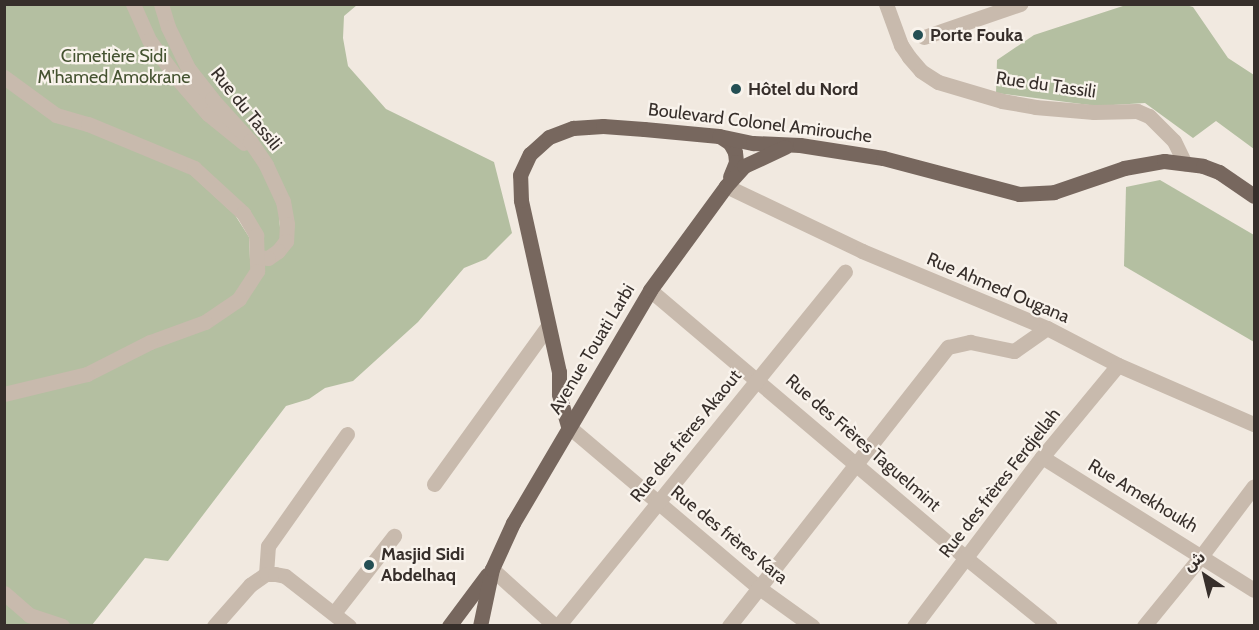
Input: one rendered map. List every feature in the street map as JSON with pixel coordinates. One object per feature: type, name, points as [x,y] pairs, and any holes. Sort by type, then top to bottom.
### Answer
[{"type":"main road","name":"Boulevard Colonel Amirouche","points":[[568,426],[559,394],[559,372],[521,200],[520,175],[530,154],[549,137],[573,128],[603,126],[718,136],[753,143],[800,145],[883,158],[1019,194],[1054,192],[1124,168],[1164,161],[1219,172],[1254,196]]},
{"type":"main road","points":[[718,136],[730,143],[735,152],[736,162],[726,186]]},
{"type":"main road","name":"Avenue Touati Larbi","points":[[480,626],[492,569],[513,523],[650,290],[726,186],[744,166],[782,147],[800,145]]},
{"type":"main road","points":[[449,626],[492,569]]},
{"type":"street","points":[[133,4],[149,40],[176,77],[208,114],[259,153]]},
{"type":"street","name":"Rue du Tassili","points":[[161,4],[168,27],[189,68],[259,153],[283,201],[287,224],[286,240],[278,251],[267,258],[257,257]]},
{"type":"street","name":"Rue du Tassili","points":[[886,4],[914,40],[921,71],[938,82],[1002,101],[1094,112],[1137,111],[1149,116],[1174,141],[1185,164]]},
{"type":"street","points":[[914,40],[1020,4]]},
{"type":"street","points":[[4,77],[56,115],[88,124],[194,168],[243,213],[256,235],[257,257],[257,272],[239,299],[206,322],[150,342],[87,374],[4,394]]},
{"type":"street","name":"Rue Ahmed Ougana","points":[[726,186],[862,251],[1047,328],[1118,365],[1254,424]]},
{"type":"street","name":"Rue des frères Akaout","points":[[557,626],[845,272]]},
{"type":"street","name":"Rue des Frères Taguelmint","points":[[650,290],[856,462],[966,558],[1050,626]]},
{"type":"street","points":[[434,484],[548,326]]},
{"type":"street","points":[[729,626],[758,586],[948,347],[970,342],[1014,351],[1047,328]]},
{"type":"street","name":"Rue des frères Ferdjellah","points":[[914,626],[1042,457],[1118,365]]},
{"type":"street","name":"Rue des frères Kara","points":[[568,426],[758,586],[812,626]]},
{"type":"street","points":[[269,571],[268,546],[347,434]]},
{"type":"street","name":"Rue Amekhoukh","points":[[1042,457],[1202,555],[1254,590]]},
{"type":"street","points":[[1144,626],[1254,486]]},
{"type":"street","points":[[334,613],[394,536]]},
{"type":"street","points":[[492,569],[557,626]]},
{"type":"street","points":[[269,571],[285,576],[349,626]]},
{"type":"street","points":[[213,626],[250,585],[269,571]]},
{"type":"street","points":[[4,593],[30,615],[62,626]]},
{"type":"green space","name":"Cimetière Sidi M'hamed Amokrane","points":[[5,5],[158,5],[165,28],[246,141],[278,201],[281,241],[264,256],[258,233],[209,180],[56,115],[5,77]]},
{"type":"green space","points":[[161,5],[357,5],[344,16],[343,38],[348,66],[386,109],[494,162],[512,233],[486,259],[464,268],[418,322],[353,381],[325,388],[309,399],[286,406],[168,561],[145,558],[92,625],[5,625],[4,86],[81,127],[186,170],[235,215],[249,237],[250,259],[278,251],[283,201],[212,99]]},
{"type":"green space","points":[[1126,5],[1193,7],[1228,58],[1254,75],[1254,149],[1216,121],[1193,138],[1145,103],[1097,106],[996,93],[997,60],[1034,35]]},
{"type":"green space","points":[[1160,180],[1254,235],[1254,342],[1124,266],[1126,187]]},
{"type":"place","name":"Porte Fouka","points":[[918,35]]},
{"type":"place","name":"Hôtel du Nord","points":[[736,89]]},
{"type":"place","name":"Masjid Sidi Abdelhaq","points":[[369,565]]}]
